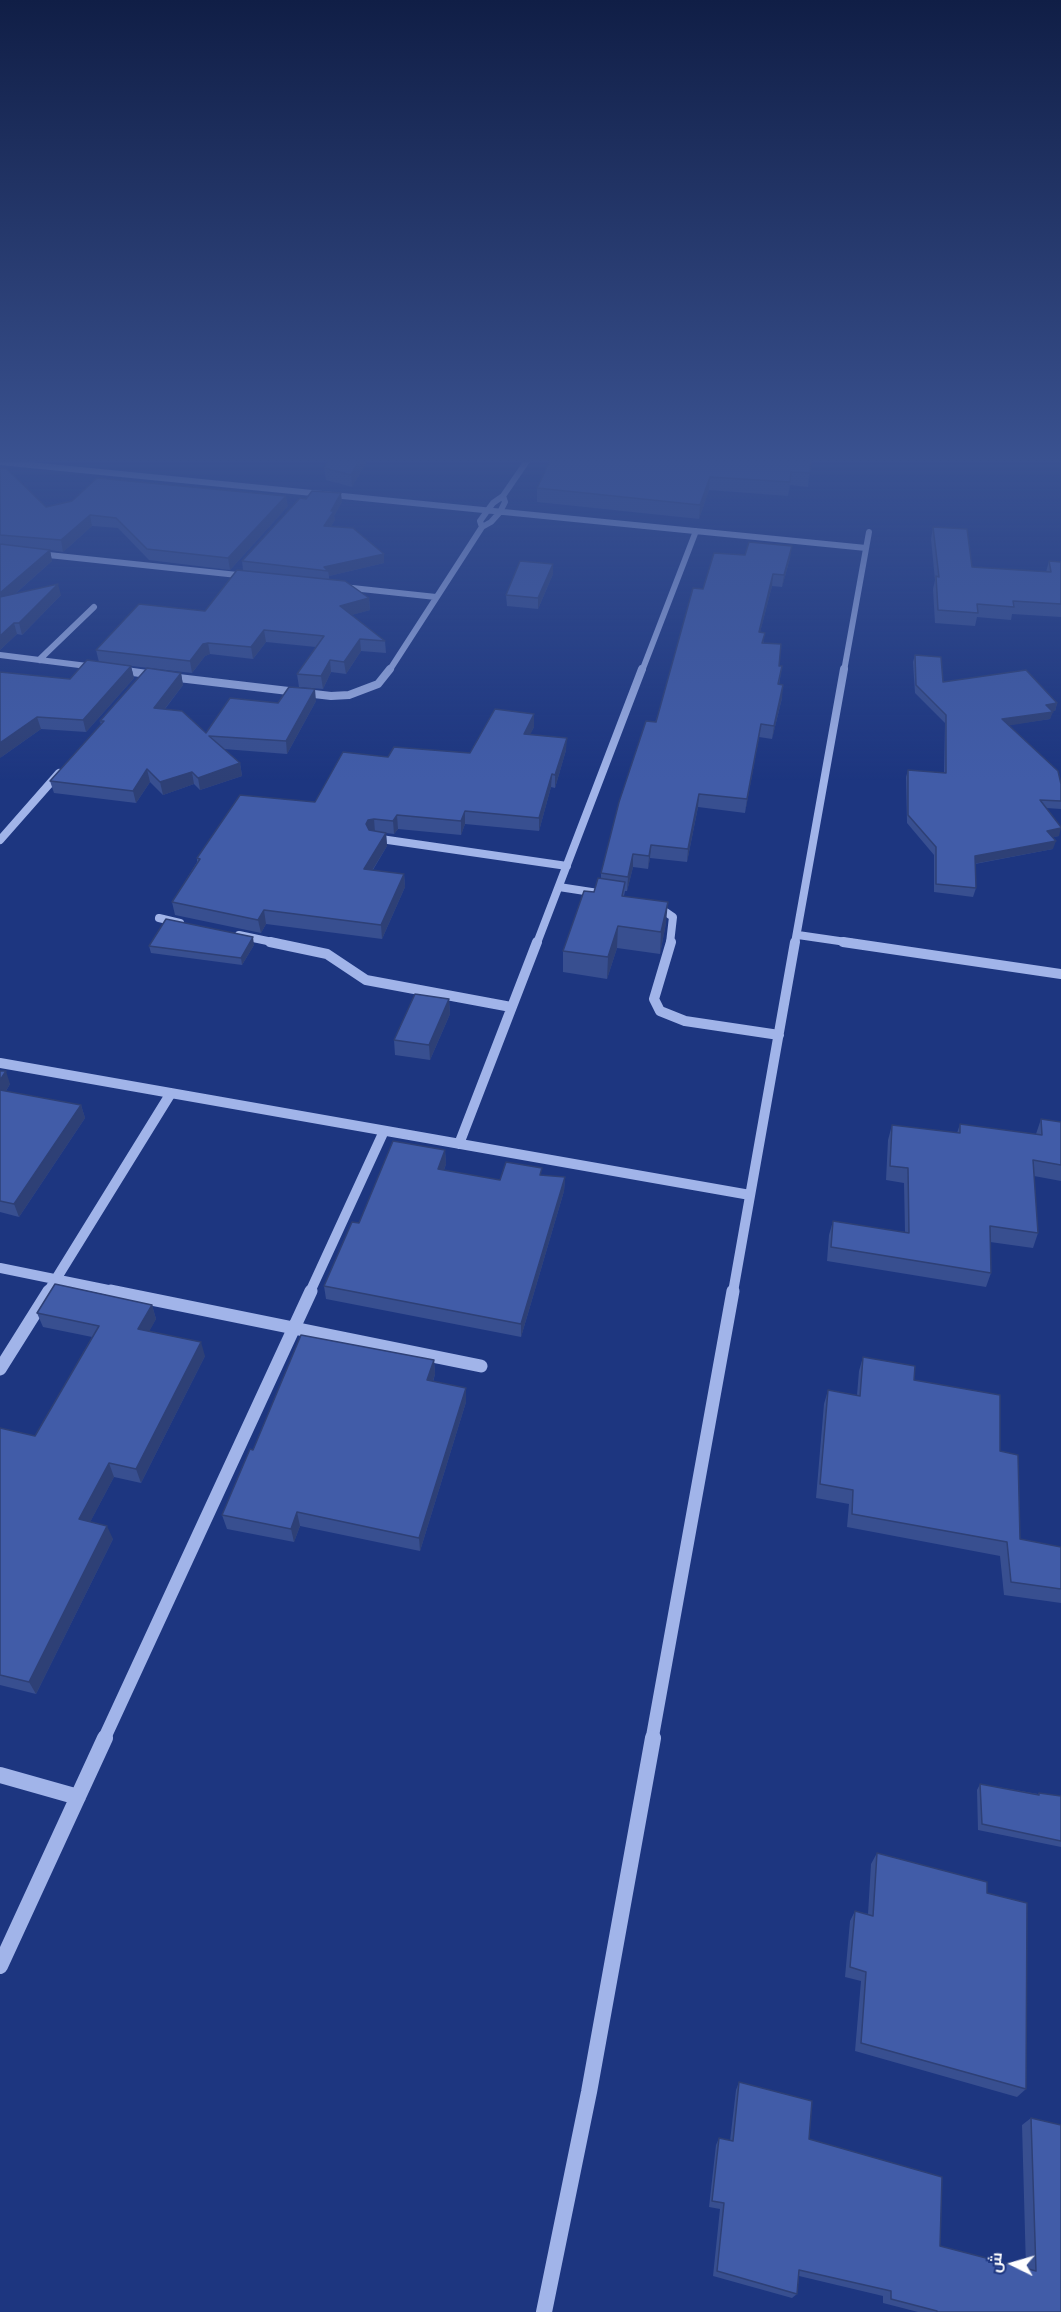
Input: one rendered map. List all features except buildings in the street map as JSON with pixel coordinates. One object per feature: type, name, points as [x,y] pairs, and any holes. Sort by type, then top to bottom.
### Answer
[{"type":"street","points":[[156,566],[255,577]]},
{"type":"street","points":[[233,574],[240,566]]},
{"type":"street","points":[[114,670],[314,695],[357,693],[378,684],[386,676],[456,566]]},
{"type":"street","points":[[459,1144],[683,566]]},
{"type":"street","points":[[544,2312],[589,2092],[863,566]]},
{"type":"street","points":[[334,586],[436,597]]},
{"type":"street","points":[[39,660],[94,607]]},
{"type":"street","points":[[0,655],[103,668]]},
{"type":"street","points":[[139,683],[146,674]]},
{"type":"street","points":[[0,840],[68,762]]},
{"type":"street","points":[[374,838],[567,866]]},
{"type":"street","points":[[559,887],[603,894]]},
{"type":"street","points":[[645,903],[655,905],[672,917],[672,937],[654,999],[660,1011],[685,1021],[779,1035]]},
{"type":"street","points":[[159,918],[193,925]]},
{"type":"street","points":[[226,932],[327,954],[366,980],[512,1007]]},
{"type":"street","points":[[798,935],[1061,974]]},
{"type":"street","points":[[0,1063],[750,1195]]},
{"type":"street","points":[[0,1369],[171,1093]]},
{"type":"street","points":[[0,1966],[384,1131]]},
{"type":"street","points":[[0,1268],[481,1366]]},
{"type":"street","points":[[0,1775],[78,1797]]}]
